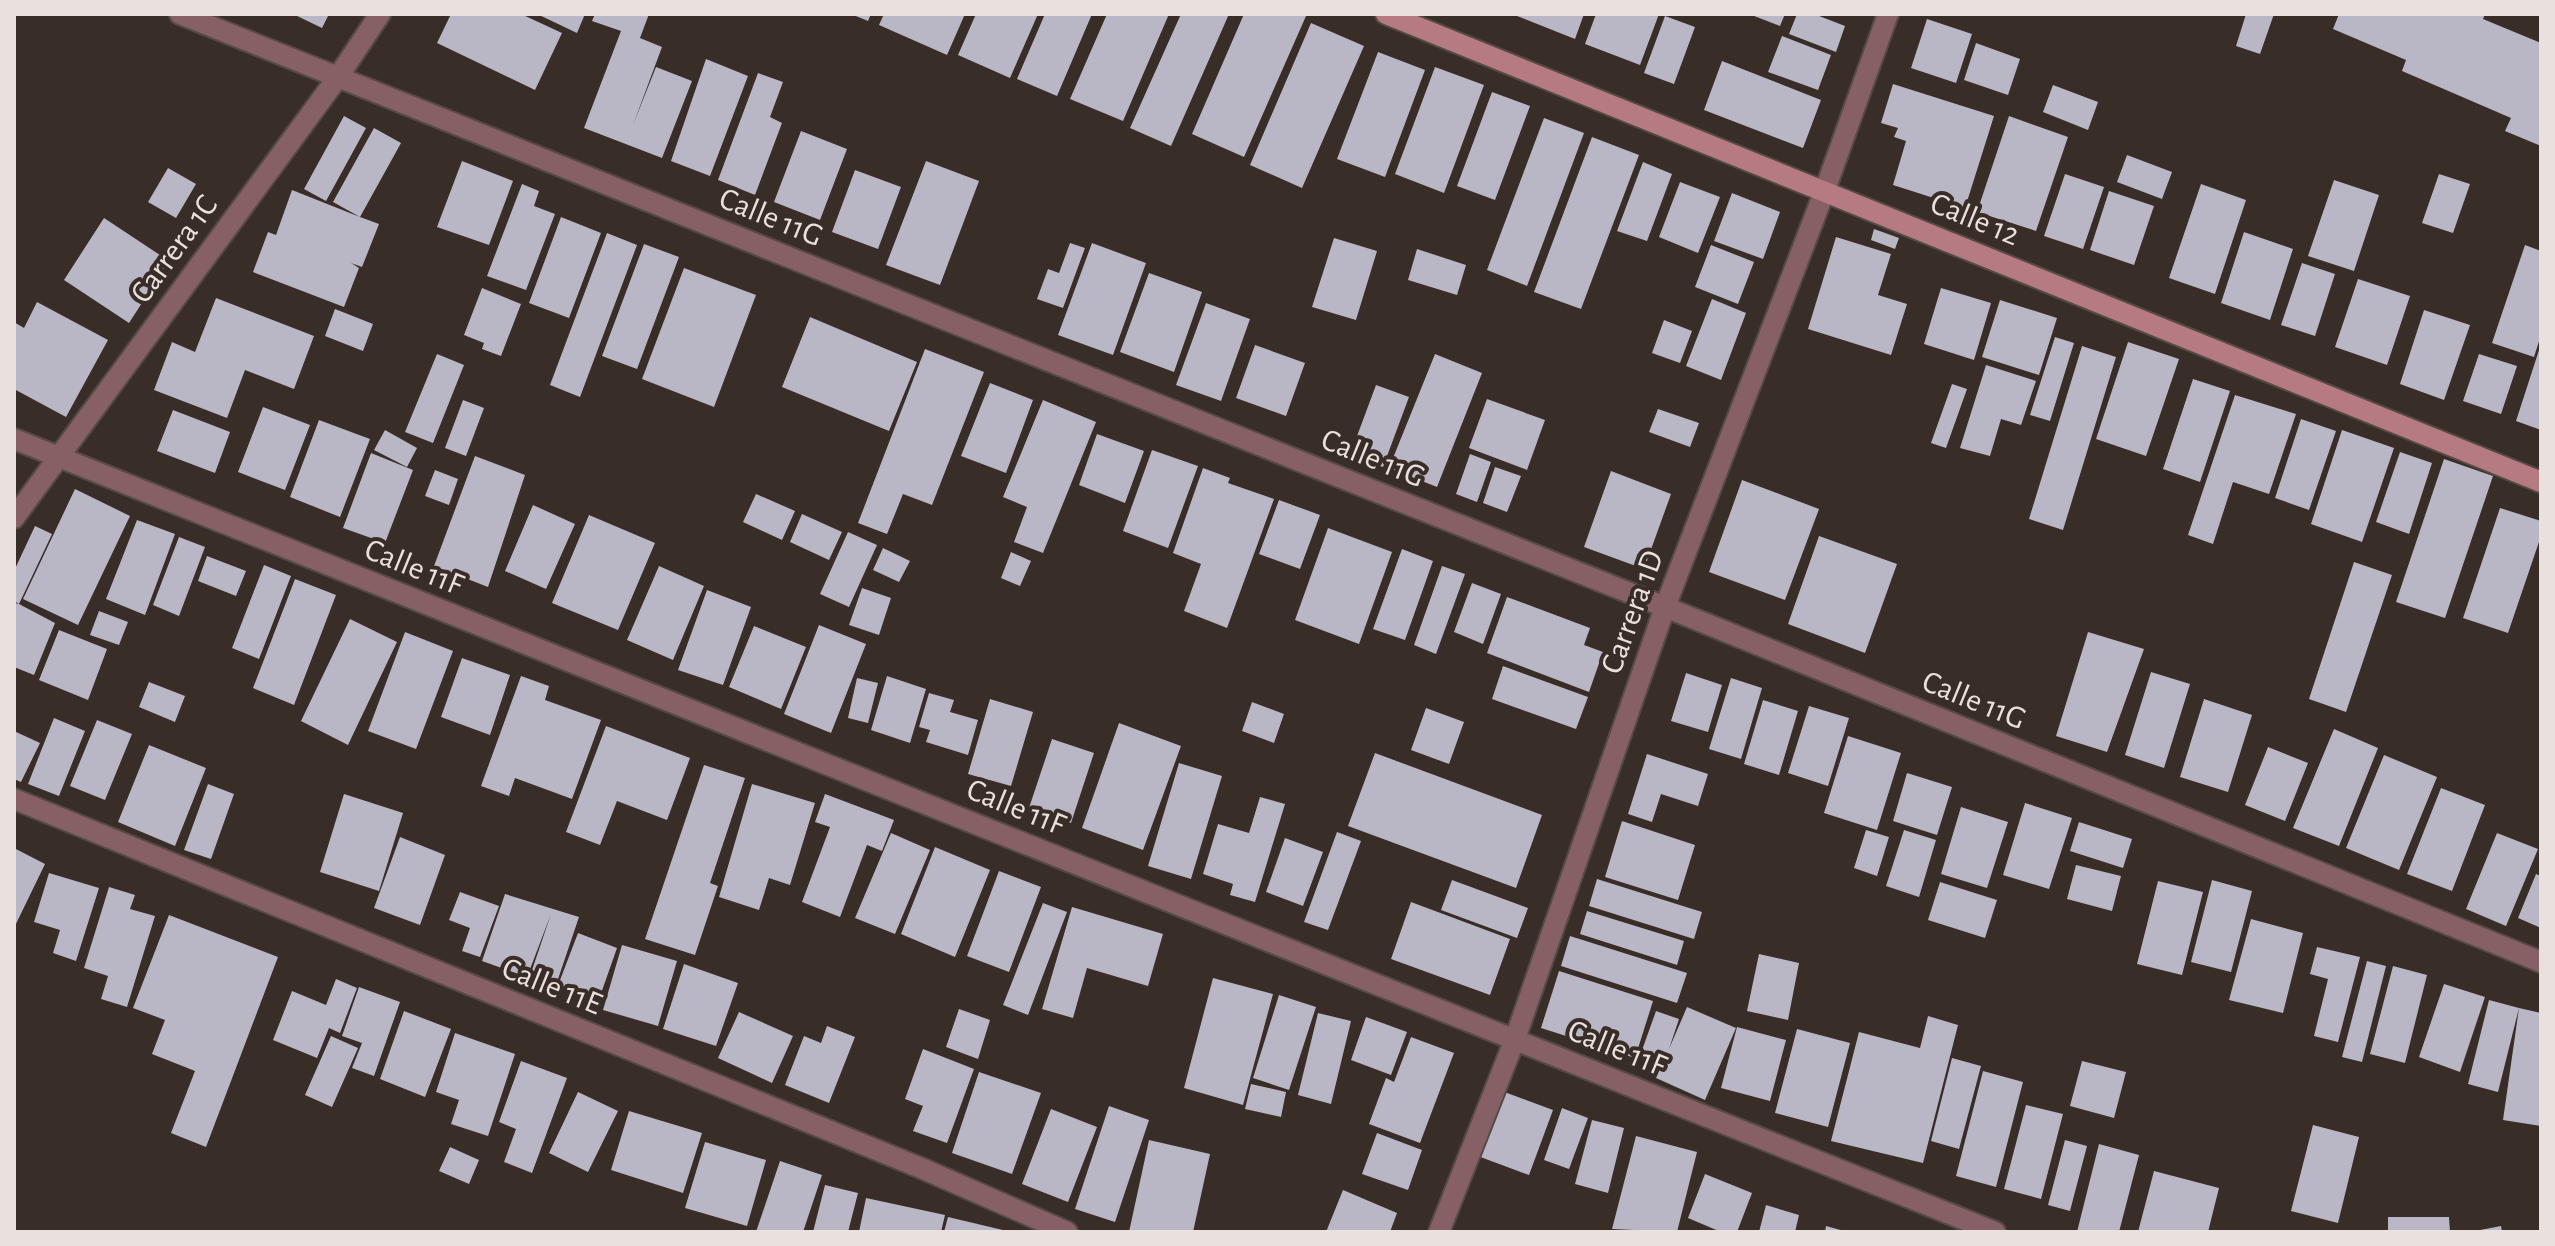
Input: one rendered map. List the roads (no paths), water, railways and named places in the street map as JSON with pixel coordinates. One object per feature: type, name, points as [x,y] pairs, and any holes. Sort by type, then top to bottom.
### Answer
[{"type":"street","name":"Calle 11G","points":[[180,14],[1665,607],[2541,962]]},
{"type":"street","name":"Carrera 1C","points":[[14,518],[338,77],[380,14]]},
{"type":"street","name":"Calle 12","points":[[1386,14],[2541,482]]},
{"type":"street","name":"Carrera 1D","points":[[1439,1232],[1515,1039],[1665,607],[1825,190],[1888,14]]},
{"type":"street","name":"Calle 11F","points":[[14,439],[1995,1232]]},
{"type":"street","name":"Calle 11E","points":[[14,799],[921,1168],[1067,1232]]}]
